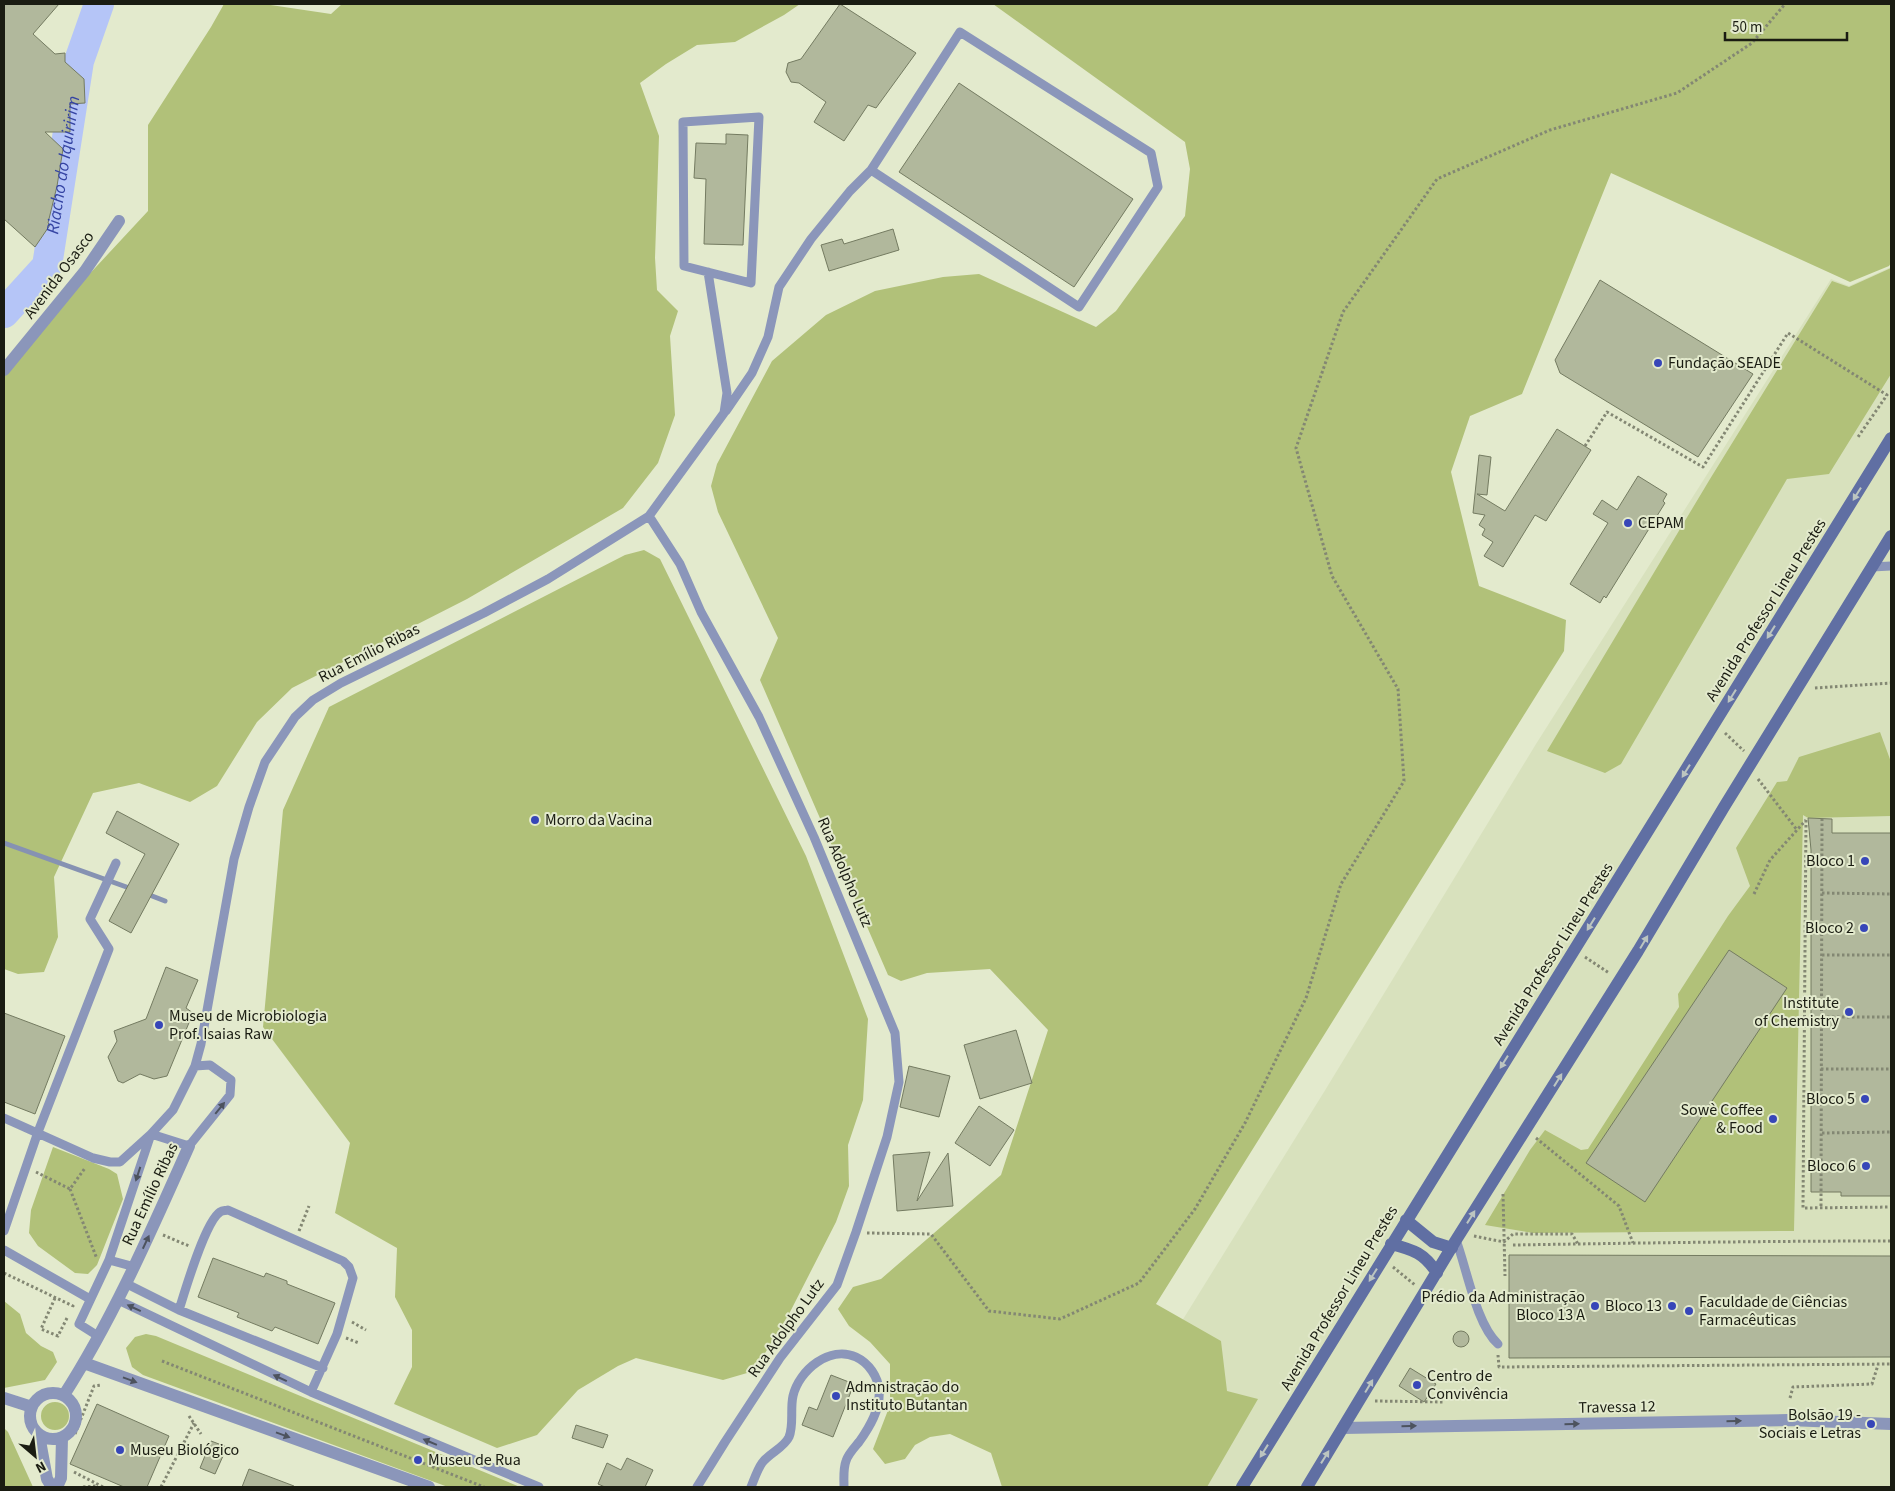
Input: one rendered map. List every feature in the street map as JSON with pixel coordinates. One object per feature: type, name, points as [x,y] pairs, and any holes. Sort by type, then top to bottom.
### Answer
[{"type":"main road","name":"Avenida Professor Lineu Prestes","points":[[1242,1487],[1891,438]]},
{"type":"main road","points":[[1307,1487],[1456,1240],[1620,980],[1891,536]]},
{"type":"main road","points":[[1406,1220],[1433,1242],[1456,1240]]},
{"type":"main road","points":[[1391,1244],[1417,1252],[1428,1261],[1437,1273]]},
{"type":"street","name":"Avenida Osasco","points":[[4,370],[85,271],[119,221]]},
{"type":"street","name":"Rua Emílio Ribas","points":[[64,1395],[84,1363],[127,1284],[189,1146]]},
{"type":"street","points":[[84,1363],[429,1487]]},
{"type":"street","points":[[52,1487],[47,1479],[39,1435],[31,1422],[32,1407],[42,1396],[57,1392],[64,1395],[75,1406],[76,1421],[67,1439],[61,1478],[57,1487]]},
{"type":"street","points":[[4,1398],[32,1407]]},
{"type":"street","name":"Travessa 12","points":[[1343,1428],[1788,1420],[1891,1424]]},
{"type":"street","points":[[39,1435],[46,1438],[67,1439]]},
{"type":"lane","points":[[649,516],[752,374],[768,337],[778,287],[811,239],[850,191],[871,170],[960,32],[1151,152],[1158,186],[1079,307],[871,170]]},
{"type":"lane","points":[[760,117],[751,283],[708,272],[684,266],[683,122],[760,117]]},
{"type":"lane","points":[[708,272],[727,393],[724,413]]},
{"type":"lane","name":"Rua Adolpho Lutz","points":[[649,516],[680,564],[701,612],[759,717],[814,837],[895,1033],[900,1082],[887,1137],[837,1284],[780,1358],[698,1487]]},
{"type":"lane","name":"Rua Emílio Ribas","points":[[98,1336],[79,1324],[109,1260],[151,1134],[172,1110],[194,1066],[201,1044],[234,859],[249,807],[265,762],[295,717],[313,700],[341,682],[467,621],[548,579],[649,516]]},
{"type":"lane","points":[[1872,567],[1891,566]]},
{"type":"lane","points":[[4,1231],[38,1132],[109,949],[90,918],[116,863]]},
{"type":"lane","name":"Rua Emílio Ribas","points":[[189,1146],[230,1095],[231,1080],[210,1065],[194,1066]]},
{"type":"lane","points":[[4,1118],[93,1158],[110,1162],[120,1162],[151,1134],[189,1146]]},
{"type":"lane","points":[[179,1310],[199,1251],[214,1218],[219,1213],[228,1210],[343,1261],[352,1271],[353,1278],[342,1317],[323,1368],[311,1392]]},
{"type":"lane","points":[[1456,1240],[1481,1318],[1490,1336],[1498,1344]]},
{"type":"lane","points":[[4,1250],[90,1299]]},
{"type":"lane","points":[[109,1260],[134,1267]]},
{"type":"lane","points":[[127,1284],[179,1310],[323,1368]]},
{"type":"lane","points":[[118,1300],[311,1392],[539,1487]]},
{"type":"lane","points":[[751,1487],[762,1463],[789,1438],[793,1395],[800,1379],[814,1364],[826,1356],[844,1354],[856,1357],[867,1364],[876,1377],[879,1391],[878,1406],[868,1430],[846,1461],[844,1487]]},
{"type":"path","points":[[856,1232],[931,1234],[989,1311],[1060,1319],[1139,1284],[1195,1209],[1246,1123],[1306,998],[1340,884],[1404,781],[1398,689],[1332,576],[1296,448],[1343,312],[1437,179],[1550,130],[1677,93],[1752,43],[1785,4]]},
{"type":"path","points":[[1585,446],[1607,412],[1703,467],[1788,333],[1887,396],[1858,437]]},
{"type":"path","points":[[1798,688],[1891,683]]},
{"type":"path","points":[[1715,724],[1751,764],[1797,830]]},
{"type":"path","points":[[1821,1206],[1822,818]]},
{"type":"path","points":[[1754,894],[1770,860],[1807,819],[1804,1208],[1891,1207]]},
{"type":"path","points":[[1822,893],[1891,894]]},
{"type":"path","points":[[1574,950],[1620,980]]},
{"type":"path","points":[[1822,955],[1891,955]]},
{"type":"path","points":[[1822,1017],[1891,1017]]},
{"type":"path","points":[[1822,1069],[1891,1069]]},
{"type":"path","points":[[1526,1130],[1619,1206],[1633,1243]]},
{"type":"path","points":[[1822,1133],[1891,1132]]},
{"type":"path","points":[[70,1189],[93,1158]]},
{"type":"path","points":[[26,1167],[70,1189],[103,1273]]},
{"type":"path","points":[[1502,1168],[1505,1276]]},
{"type":"path","points":[[295,1240],[310,1206]]},
{"type":"path","points":[[152,1230],[199,1251]]},
{"type":"path","points":[[1456,1240],[1504,1242],[1513,1234],[1572,1234],[1578,1244]]},
{"type":"path","points":[[1513,1246],[1891,1241]]},
{"type":"path","points":[[1383,1259],[1425,1293]]},
{"type":"path","points":[[4,1273],[72,1306],[58,1336],[41,1329],[55,1298]]},
{"type":"path","points":[[1498,1344],[1499,1367],[1891,1364]]},
{"type":"path","points":[[162,1361],[484,1487]]},
{"type":"path","points":[[1790,1398],[1793,1387],[1872,1384],[1878,1364]]},
{"type":"path","points":[[67,1439],[94,1386],[103,1385]]},
{"type":"path","points":[[1360,1401],[1444,1402]]},
{"type":"path","points":[[188,1415],[201,1434]]},
{"type":"path","points":[[161,1487],[194,1423]]},
{"type":"path","points":[[70,1470],[103,1487]]},
{"type":"path","points":[[83,1487],[90,1485],[103,1487]]},
{"type":"shaded area","points":[[1891,267],[1891,1487],[1079,1487],[1324,1092],[1536,744],[1831,279],[1849,286]]},
{"type":"green space","points":[[224,4],[264,4],[331,14],[342,4],[800,4],[735,42],[697,45],[640,83],[659,136],[655,258],[657,290],[678,311],[670,336],[675,415],[658,463],[623,508],[467,599],[292,688],[257,722],[217,786],[190,802],[139,783],[93,793],[54,877],[58,937],[44,972],[18,974],[4,969],[4,366],[148,211],[148,125]]},
{"type":"green space","points":[[993,4],[1891,4],[1891,263],[1889,266],[1850,282],[1611,173],[1522,394],[1470,416],[1451,472],[1479,586],[1566,620],[1564,651],[1156,1304],[1221,1341],[1227,1391],[1258,1399],[1207,1487],[1002,1487],[991,1453],[950,1434],[930,1437],[915,1445],[905,1459],[885,1464],[873,1449],[890,1405],[890,1364],[870,1342],[849,1326],[838,1309],[853,1287],[881,1279],[1001,1175],[1048,1030],[990,969],[927,973],[901,981],[888,975],[760,680],[778,638],[718,512],[711,486],[717,464],[772,361],[826,315],[875,291],[943,277],[979,274],[1096,327],[1116,311],[1185,216],[1190,169],[1185,142]]},
{"type":"green space","points":[[1891,268],[1891,374],[1829,474],[1787,479],[1621,764],[1605,773],[1547,751],[1710,479],[1832,281],[1849,287]]},
{"type":"green space","points":[[644,550],[660,559],[806,856],[868,1019],[863,1100],[848,1145],[849,1186],[836,1222],[789,1314],[754,1371],[723,1380],[636,1358],[618,1366],[578,1390],[537,1435],[497,1448],[394,1404],[412,1367],[412,1330],[395,1297],[397,1248],[335,1213],[350,1143],[263,1027],[283,810],[329,707],[625,555]]},
{"type":"green space","points":[[1880,732],[1891,762],[1891,816],[1808,818],[1803,815],[1794,1231],[1533,1233],[1485,1225],[1530,1150],[1545,1130],[1581,1150],[1588,1149],[1679,1007],[1678,994],[1728,916],[1750,886],[1736,848],[1777,782],[1787,781],[1799,757]]},
{"type":"green space","points":[[53,1147],[117,1174],[123,1199],[97,1265],[88,1274],[75,1273],[38,1246],[29,1233],[31,1210]]},
{"type":"green space","points":[[4,1301],[20,1314],[26,1333],[41,1346],[53,1352],[57,1362],[45,1380],[4,1388]]},
{"type":"green space","points":[[146,1334],[156,1336],[520,1487],[448,1487],[143,1375],[132,1367],[126,1348],[135,1337]]},
{"type":"green space","points":[[55,1402],[65,1406],[69,1416],[65,1426],[55,1430],[45,1426],[41,1416],[45,1406]]},
{"type":"green space","points":[[4,1428],[8,1432],[33,1487],[4,1487]]},
{"type":"building","points":[[4,4],[59,4],[33,34],[55,54],[65,53],[65,62],[84,79],[85,103],[70,104],[70,132],[45,132],[63,149],[48,223],[50,225],[35,247],[4,219]]},
{"type":"building","points":[[840,4],[916,53],[876,108],[868,105],[844,141],[814,122],[826,102],[799,83],[791,82],[786,72],[788,63],[801,59]]},
{"type":"building","points":[[959,83],[1133,199],[1074,287],[899,172]]},
{"type":"building","points":[[726,134],[748,135],[743,245],[704,244],[706,179],[694,178],[696,143],[726,144]]},
{"type":"building","points":[[893,229],[899,250],[829,271],[821,245],[842,239],[844,244]]},
{"type":"building","points":[[1600,280],[1753,374],[1698,457],[1560,373],[1555,360]]},
{"type":"building","points":[[1557,429],[1591,450],[1546,521],[1535,515],[1503,567],[1484,556],[1493,542],[1482,535],[1485,529],[1479,525],[1485,515],[1473,513],[1479,455],[1491,457],[1487,495],[1477,494],[1505,511]]},
{"type":"building","points":[[1638,476],[1667,494],[1663,501],[1665,503],[1606,598],[1604,596],[1600,603],[1570,584],[1608,523],[1593,514],[1602,500],[1617,510]]},
{"type":"building","points":[[117,811],[179,844],[131,933],[109,921],[145,854],[106,833]]},
{"type":"building","name":"Institute of Chemistry","points":[[1808,818],[1832,819],[1832,833],[1891,833],[1891,1196],[1841,1196],[1841,1192],[1811,1192],[1811,850]]},
{"type":"building","points":[[1729,950],[1787,988],[1645,1202],[1586,1163]]},
{"type":"building","name":"Museu de Microbiologia Prof. Isaias Raw","points":[[166,967],[198,980],[186,1008],[193,1013],[167,1076],[154,1079],[140,1074],[123,1083],[118,1081],[108,1057],[117,1041],[114,1031],[146,1019]]},
{"type":"building","points":[[4,1013],[65,1036],[35,1114],[4,1102]]},
{"type":"building","points":[[1016,1030],[1032,1083],[980,1099],[964,1045]]},
{"type":"building","points":[[909,1066],[950,1076],[939,1117],[900,1107]]},
{"type":"building","points":[[979,1106],[1014,1130],[990,1166],[955,1143]]},
{"type":"building","points":[[930,1152],[917,1201],[948,1153],[953,1206],[897,1211],[893,1155]]},
{"type":"building","name":"Faculdade de Ciências Farmacêuticas","points":[[1509,1255],[1891,1256],[1891,1357],[1509,1358]]},
{"type":"building","points":[[213,1258],[264,1277],[266,1273],[287,1281],[287,1284],[335,1303],[318,1344],[275,1327],[272,1331],[237,1317],[239,1313],[198,1297]]},
{"type":"building","points":[[1458,1331],[1464,1331],[1469,1336],[1467,1345],[1458,1347],[1453,1342],[1453,1336]]},
{"type":"building","name":"Centro de Convivência","points":[[1410,1368],[1436,1384],[1424,1402],[1399,1386]]},
{"type":"building","name":"Admnistração do Instituto Butantan","points":[[831,1375],[854,1384],[833,1437],[802,1425],[809,1407],[817,1410]]},
{"type":"building","name":"Museu Biológico","points":[[97,1404],[169,1436],[147,1487],[124,1487],[70,1464]]},
{"type":"building","points":[[576,1425],[608,1435],[603,1448],[572,1438]]},
{"type":"building","points":[[211,1441],[227,1447],[215,1474],[200,1468]]},
{"type":"building","points":[[627,1458],[653,1470],[645,1487],[605,1487],[598,1484],[607,1463],[621,1470]]},
{"type":"building","points":[[249,1469],[294,1486],[294,1487],[242,1487]]},
{"type":"waterway","name":"Riacho do Iquiririm","points":[[4,313],[47,266],[79,61],[99,4]]},
{"type":"waterway","points":[[4,843],[132,889]]},
{"type":"waterway","points":[[147,894],[165,901]]},
{"type":"place","name":"Fundação SEADE","points":[[1658,363]]},
{"type":"place","name":"CEPAM","points":[[1628,523]]},
{"type":"place","name":"Morro da Vacina","points":[[535,820]]},
{"type":"place","name":"Bloco 1","points":[[1865,861]]},
{"type":"place","name":"Bloco 2","points":[[1864,928]]},
{"type":"place","name":"Institute of Chemistry","points":[[1849,1012]]},
{"type":"place","name":"Museu de Microbiologia Prof. Isaias Raw","points":[[159,1025]]},
{"type":"place","name":"Bloco 5","points":[[1865,1099]]},
{"type":"place","name":"Sowè Coffee & Food","points":[[1773,1119]]},
{"type":"place","name":"Bloco 6","points":[[1866,1166]]},
{"type":"place","name":"Prédio da Administração Bloco 13 A","points":[[1595,1306]]},
{"type":"place","name":"Bloco 13","points":[[1672,1306]]},
{"type":"place","name":"Faculdade de Ciências Farmacêuticas","points":[[1689,1311]]},
{"type":"place","name":"Centro de Convivência","points":[[1417,1385]]},
{"type":"place","name":"Admnistração do Instituto Butantan","points":[[836,1396]]},
{"type":"place","name":"Bolsão 19 - Sociais e Letras","points":[[1871,1424]]},
{"type":"place","name":"Museu Biológico","points":[[120,1450]]},
{"type":"place","name":"Museu de Rua","points":[[418,1460]]}]
